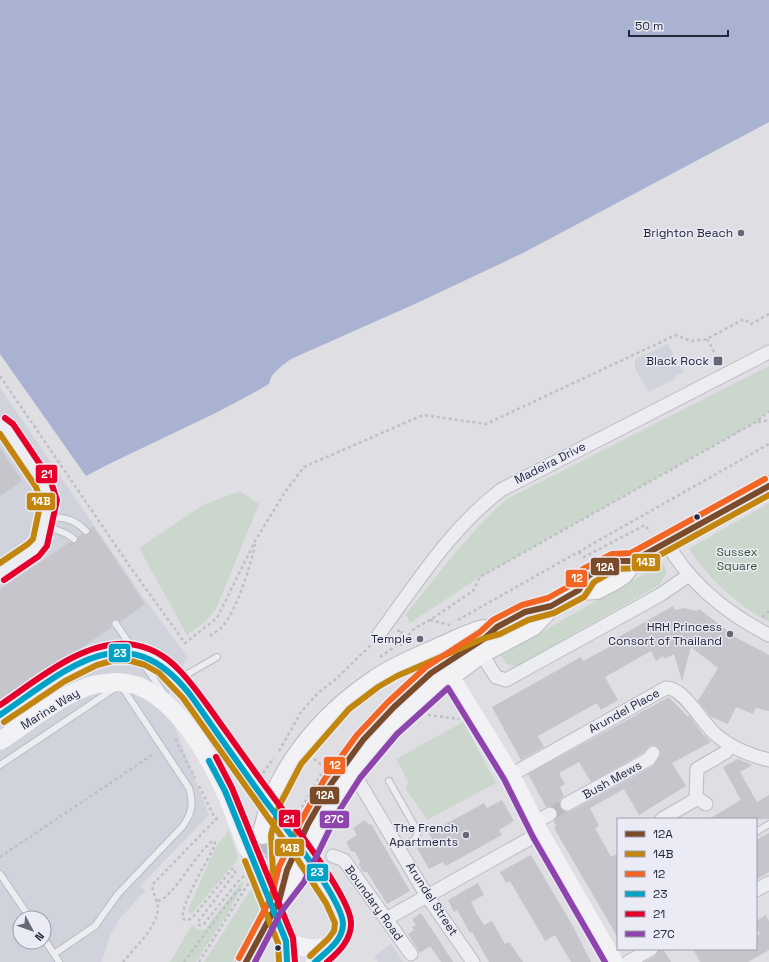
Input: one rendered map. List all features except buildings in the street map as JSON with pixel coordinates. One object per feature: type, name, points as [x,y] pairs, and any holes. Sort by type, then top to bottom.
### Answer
[{"type":"main road","points":[[246,962],[279,901],[299,875],[318,832],[353,775],[376,744],[425,695],[481,653],[532,626],[551,606],[579,590],[597,589],[614,580],[623,574],[633,561],[769,486]]},
{"type":"main road","points":[[279,901],[287,870],[308,824],[331,784],[363,740],[414,688],[431,673],[485,638],[497,627],[524,612],[551,606]]},
{"type":"main road","points":[[272,837],[271,803],[285,775],[315,734],[344,703],[374,680],[393,669],[479,631],[497,627]]},
{"type":"street","name":"Madeira Drive","points":[[376,639],[453,534],[479,507],[510,484],[769,352]]},
{"type":"street","points":[[0,424],[6,429],[46,488],[49,500],[40,542],[34,550],[0,573]]},
{"type":"street","points":[[667,543],[680,565],[726,610],[769,635]]},
{"type":"street","points":[[481,653],[496,677],[506,680],[660,594],[689,575]]},
{"type":"street","name":"Marina Way","points":[[0,715],[72,668],[95,656],[109,652],[129,652],[149,657],[168,670],[178,680],[259,783]]},
{"type":"street","points":[[450,676],[542,823],[614,962]]},
{"type":"street","name":"Marina Way","points":[[0,741],[68,696],[100,683],[124,682],[139,686],[155,694],[176,714],[219,778],[229,818],[248,850]]},
{"type":"street","name":"Arundel Place","points":[[511,775],[666,688],[674,689],[682,696],[714,733],[729,745],[769,760]]},
{"type":"street","points":[[664,818],[689,804],[701,801],[697,769],[726,752],[729,745]]},
{"type":"street","name":"Bush Mews","points":[[567,804],[649,759],[653,753]]},
{"type":"street","name":"Arundel Street","points":[[353,775],[359,782],[400,849],[427,896],[473,962]]},
{"type":"street","points":[[386,920],[427,896],[542,823]]},
{"type":"street","name":"Boundary Road","points":[[333,856],[344,860],[411,954]]},
{"type":"street","points":[[315,962],[335,944],[343,929],[342,914],[319,878]]},
{"type":"street","points":[[757,889],[769,883]]},
{"type":"street","points":[[287,962],[286,941],[302,948],[311,949],[335,944]]},
{"type":"street","points":[[628,962],[649,950]]},
{"type":"lane","points":[[45,522],[56,517],[65,518],[80,525],[86,531]]},
{"type":"lane","points":[[45,522],[74,539]]},
{"type":"lane","points":[[116,624],[176,714]]},
{"type":"lane","points":[[178,680],[217,657]]},
{"type":"lane","points":[[0,764],[120,684],[190,790],[192,802],[188,817],[182,827],[116,897],[95,926],[54,954]]},
{"type":"lane","points":[[389,781],[418,832],[415,839],[400,849]]},
{"type":"lane","points":[[757,831],[769,824]]},
{"type":"lane","points":[[0,874],[25,910]]},
{"type":"lane","points":[[51,950],[59,962]]},
{"type":"path","points":[[0,376],[131,568],[185,642],[217,618],[255,541],[285,492],[304,467],[423,415],[486,424],[676,335],[691,341],[707,339],[744,319],[751,324],[769,314]]},
{"type":"path","points":[[707,339],[716,357]]},
{"type":"path","points":[[402,642],[415,628],[430,620],[472,591],[480,577],[756,422],[769,411]]},
{"type":"path","points":[[756,422],[769,420]]},
{"type":"path","points":[[430,620],[449,625],[769,444]]},
{"type":"path","points":[[580,552],[584,557],[645,525],[650,532]]},
{"type":"path","points":[[210,636],[222,627],[228,619],[252,564],[255,541]]},
{"type":"path","points":[[259,783],[301,712],[318,692],[376,639]]},
{"type":"path","points":[[199,962],[251,877],[272,837],[302,807],[325,768],[388,700],[415,677]]},
{"type":"path","points":[[424,714],[463,719]]},
{"type":"path","points":[[171,733],[196,779]]},
{"type":"path","points":[[0,856],[175,739]]},
{"type":"path","points":[[311,756],[325,768]]},
{"type":"path","points":[[202,792],[216,820]]},
{"type":"path","points":[[123,962],[155,921],[158,902],[152,889],[153,884],[216,820],[229,818]]},
{"type":"path","points":[[158,902],[164,900],[212,842],[215,844],[186,902],[182,914],[184,919],[188,920],[192,918],[232,869],[235,869],[235,873],[198,922],[199,925],[203,925],[241,878],[244,876],[251,877]]},
{"type":"path","points":[[184,962],[236,892],[244,888]]},
{"type":"shaded area","points":[[668,344],[683,372],[677,375],[674,379],[649,392],[635,368],[635,359]]},
{"type":"shaded area","points":[[0,388],[145,600],[187,657],[165,702],[209,815],[140,886],[145,891],[121,917],[111,933],[101,962],[0,962]]},
{"type":"shaded area","points":[[391,944],[403,962],[378,962],[374,957]]},
{"type":"green space","points":[[769,366],[769,410],[756,422],[480,577],[410,623],[406,614],[480,525],[507,499]]},
{"type":"green space","points":[[240,491],[259,504],[216,609],[206,621],[187,635],[139,548],[203,505]]},
{"type":"green space","name":"Sussex Square","points":[[769,503],[769,622],[757,615],[724,590],[706,571],[689,549]]},
{"type":"green space","points":[[663,563],[667,573],[659,585],[520,664],[515,666],[506,664],[501,655]]},
{"type":"green space","points":[[463,722],[496,783],[427,820],[406,789],[408,781],[396,759]]},
{"type":"green space","points":[[229,830],[238,859],[191,914],[188,912],[189,908],[215,848]]},
{"type":"green space","points":[[269,865],[276,866],[281,870],[244,943],[232,962],[204,962],[264,869]]},
{"type":"green space","points":[[243,880],[243,885],[227,914],[196,962],[170,962],[192,925],[199,930],[205,929]]},
{"type":"water","points":[[0,0],[769,0],[769,122],[523,253],[417,303],[291,359],[274,373],[269,384],[247,397],[86,476],[0,354]]},
{"type":"tunnel","points":[[257,790],[319,878]]},
{"type":"tunnel","points":[[550,814],[567,804]]},
{"type":"tunnel","points":[[263,834],[266,890]]},
{"type":"tunnel","points":[[248,850],[286,941]]},
{"type":"transit line","name":"21","points":[[4,580],[39,556],[47,546],[57,500],[50,479],[13,424],[5,418]]},
{"type":"transit line","name":"14B","points":[[0,434],[36,487],[41,501],[33,539],[0,563]]},
{"type":"transit line","name":"12","points":[[239,958],[271,898],[279,867],[301,821],[324,780],[357,735],[388,702],[426,667],[480,632],[493,620],[522,605],[548,598],[573,584],[583,569],[612,554],[631,553],[765,479]]},
{"type":"transit line","name":"12A","points":[[246,962],[279,901],[287,870],[308,824],[331,784],[363,740],[394,707],[431,673],[485,638],[497,627],[525,612],[551,606],[579,590],[588,576],[615,561],[633,561],[769,486]]},
{"type":"transit line","name":"14B","points":[[274,889],[271,835],[279,806],[301,764],[349,709],[378,687],[397,676],[482,639],[500,634],[528,620],[554,613],[584,597],[594,582],[617,569],[636,568],[769,495]]},
{"type":"transit line","name":"21","points":[[0,705],[61,664],[94,648],[112,644],[136,645],[150,649],[168,660],[193,685],[310,847],[338,890],[347,908],[351,928],[344,945],[327,962]]},
{"type":"transit line","name":"23","points":[[0,715],[50,680],[74,666],[98,656],[122,653],[146,658],[170,673],[194,700],[255,787],[310,861],[333,898],[340,913],[343,924],[342,930],[333,946],[315,962]]},
{"type":"transit line","name":"14B","points":[[4,722],[65,681],[97,665],[112,661],[131,661],[145,665],[159,673],[183,698],[294,854],[326,903],[335,923],[334,931],[328,939],[310,956]]},
{"type":"transit line","name":"27C","points":[[255,962],[281,912],[304,882],[337,814],[360,778],[397,734],[448,688],[504,779],[533,837],[605,962]]},
{"type":"transit line","name":"21","points":[[216,757],[232,788],[293,938],[295,962]]},
{"type":"transit line","name":"23","points":[[209,761],[225,791],[286,941],[287,962]]},
{"type":"transit line","name":"14B","points":[[245,861],[278,943],[279,962]]},
{"type":"place","name":"Brighton Beach","points":[[741,233]]},
{"type":"place","name":"Black Rock","points":[[718,361]]},
{"type":"place","name":"HRH Princess Consort of Thailand","points":[[730,634]]},
{"type":"place","name":"Temple","points":[[420,639]]},
{"type":"place","name":"The French Apartments","points":[[466,835]]}]
